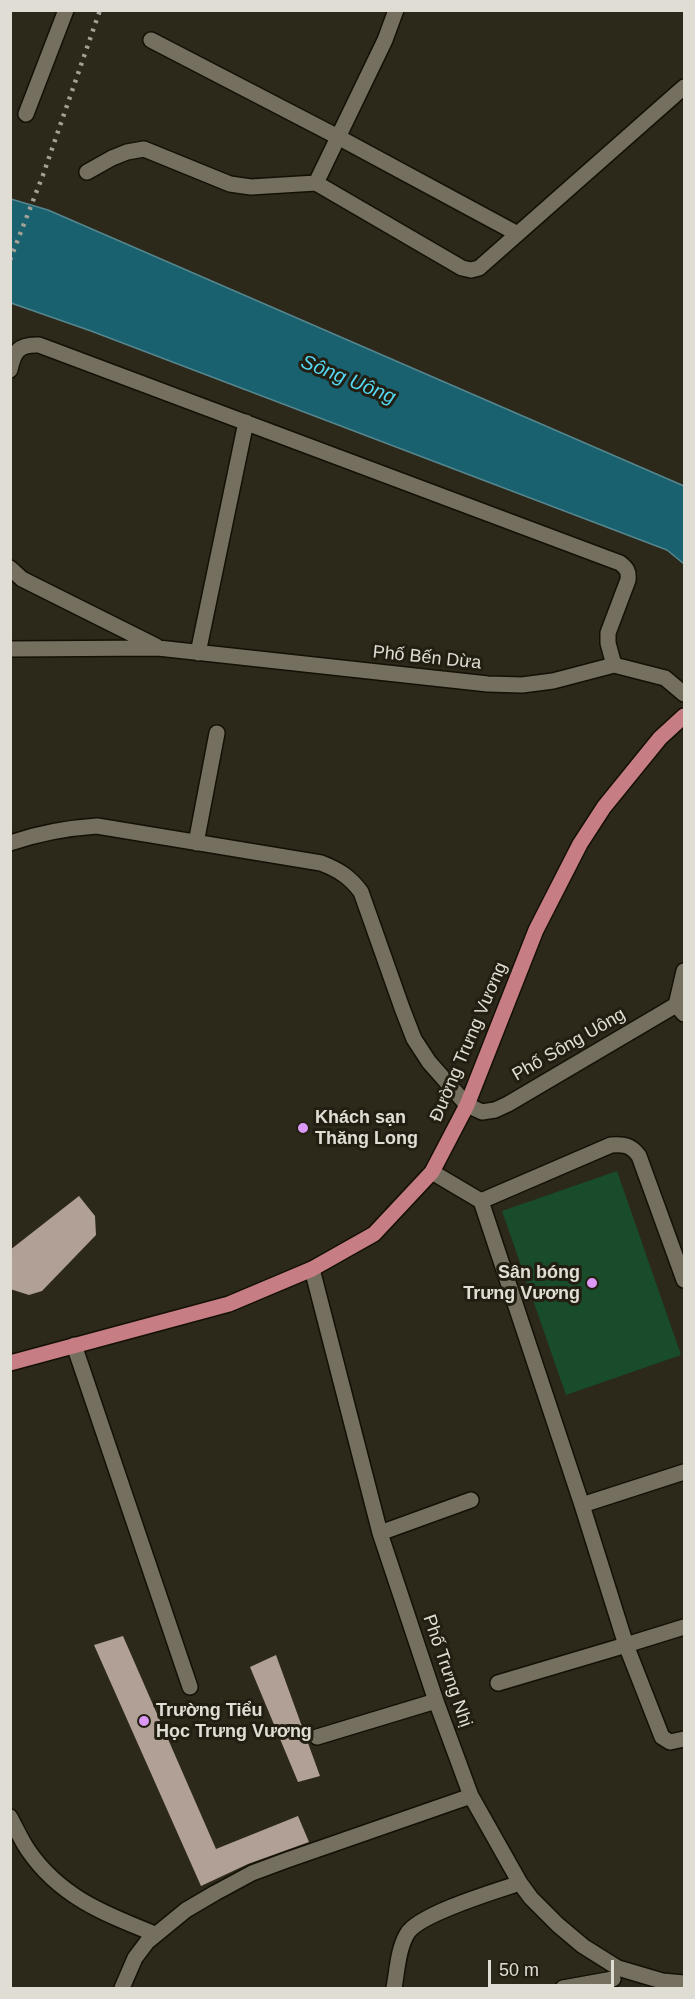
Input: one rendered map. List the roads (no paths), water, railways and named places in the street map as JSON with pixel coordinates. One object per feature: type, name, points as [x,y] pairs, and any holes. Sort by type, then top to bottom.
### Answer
[{"type":"main road","name":"Đường Trưng Vương","points":[[10,1363],[229,1304],[312,1269],[374,1234],[432,1172],[467,1105],[536,930],[580,844],[604,807],[660,738],[684,716]]},
{"type":"street","points":[[26,114],[66,10]]},
{"type":"street","points":[[316,183],[396,10]]},
{"type":"street","points":[[151,40],[516,233]]},
{"type":"street","points":[[87,172],[112,158],[144,149],[230,183],[251,187],[316,183],[462,268],[471,270],[479,268],[684,87]]},
{"type":"street","points":[[10,370],[18,350],[28,344],[39,345],[620,563],[629,573],[608,633],[608,643],[614,665]]},
{"type":"street","points":[[198,653],[246,422]]},
{"type":"street","points":[[10,568],[22,579],[158,648]]},
{"type":"street","points":[[10,649],[158,648]]},
{"type":"street","name":"Phố Bến Dừa","points":[[158,648],[488,684],[522,685],[553,681],[614,665],[665,678],[684,694]]},
{"type":"street","points":[[196,843],[217,733]]},
{"type":"street","points":[[10,843],[65,828],[97,826],[321,863],[336,868],[351,878],[361,892],[414,1039],[429,1062],[467,1105]]},
{"type":"street","points":[[680,1009],[684,971]]},
{"type":"street","name":"Phố Sông Uông","points":[[467,1105],[482,1112],[495,1110],[680,1009]]},
{"type":"street","points":[[481,1201],[611,1145],[623,1144],[633,1148],[639,1156],[684,1280]]},
{"type":"street","points":[[432,1172],[481,1201],[626,1645],[662,1737],[670,1742],[684,1739]]},
{"type":"street","name":"Phố Trưng Nhị","points":[[312,1269],[380,1533],[436,1701],[471,1796],[520,1883],[531,1898],[583,1946],[613,1979],[634,1975],[684,1983]]},
{"type":"street","points":[[74,1345],[190,1687]]},
{"type":"street","points":[[582,1505],[684,1473]]},
{"type":"street","points":[[380,1533],[471,1500]]},
{"type":"street","points":[[498,1683],[684,1628]]},
{"type":"street","points":[[317,1737],[436,1701]]},
{"type":"street","points":[[122,1989],[135,1958],[155,1934],[186,1910],[252,1873],[471,1796]]},
{"type":"street","points":[[10,1817],[28,1849],[43,1868],[78,1899],[102,1912],[155,1934]]},
{"type":"street","points":[[10,1848],[28,1849]]},
{"type":"street","points":[[394,1989],[404,1939],[411,1928],[474,1898],[520,1883]]},
{"type":"street","points":[[563,1989],[613,1979]]},
{"type":"water","name":"Sông Uông","points":[[11,199],[48,210],[684,486],[684,564],[667,550],[91,331],[11,303]]},
{"type":"railway","points":[[10,260],[43,175],[100,10]]},
{"type":"place","name":"Khách sạn Thăng Long","points":[[303,1128]]},
{"type":"place","name":"Sân bóng Trưng Vương","points":[[592,1283]]},
{"type":"place","name":"Trường Tiểu Học Trưng Vương","points":[[144,1721]]}]
